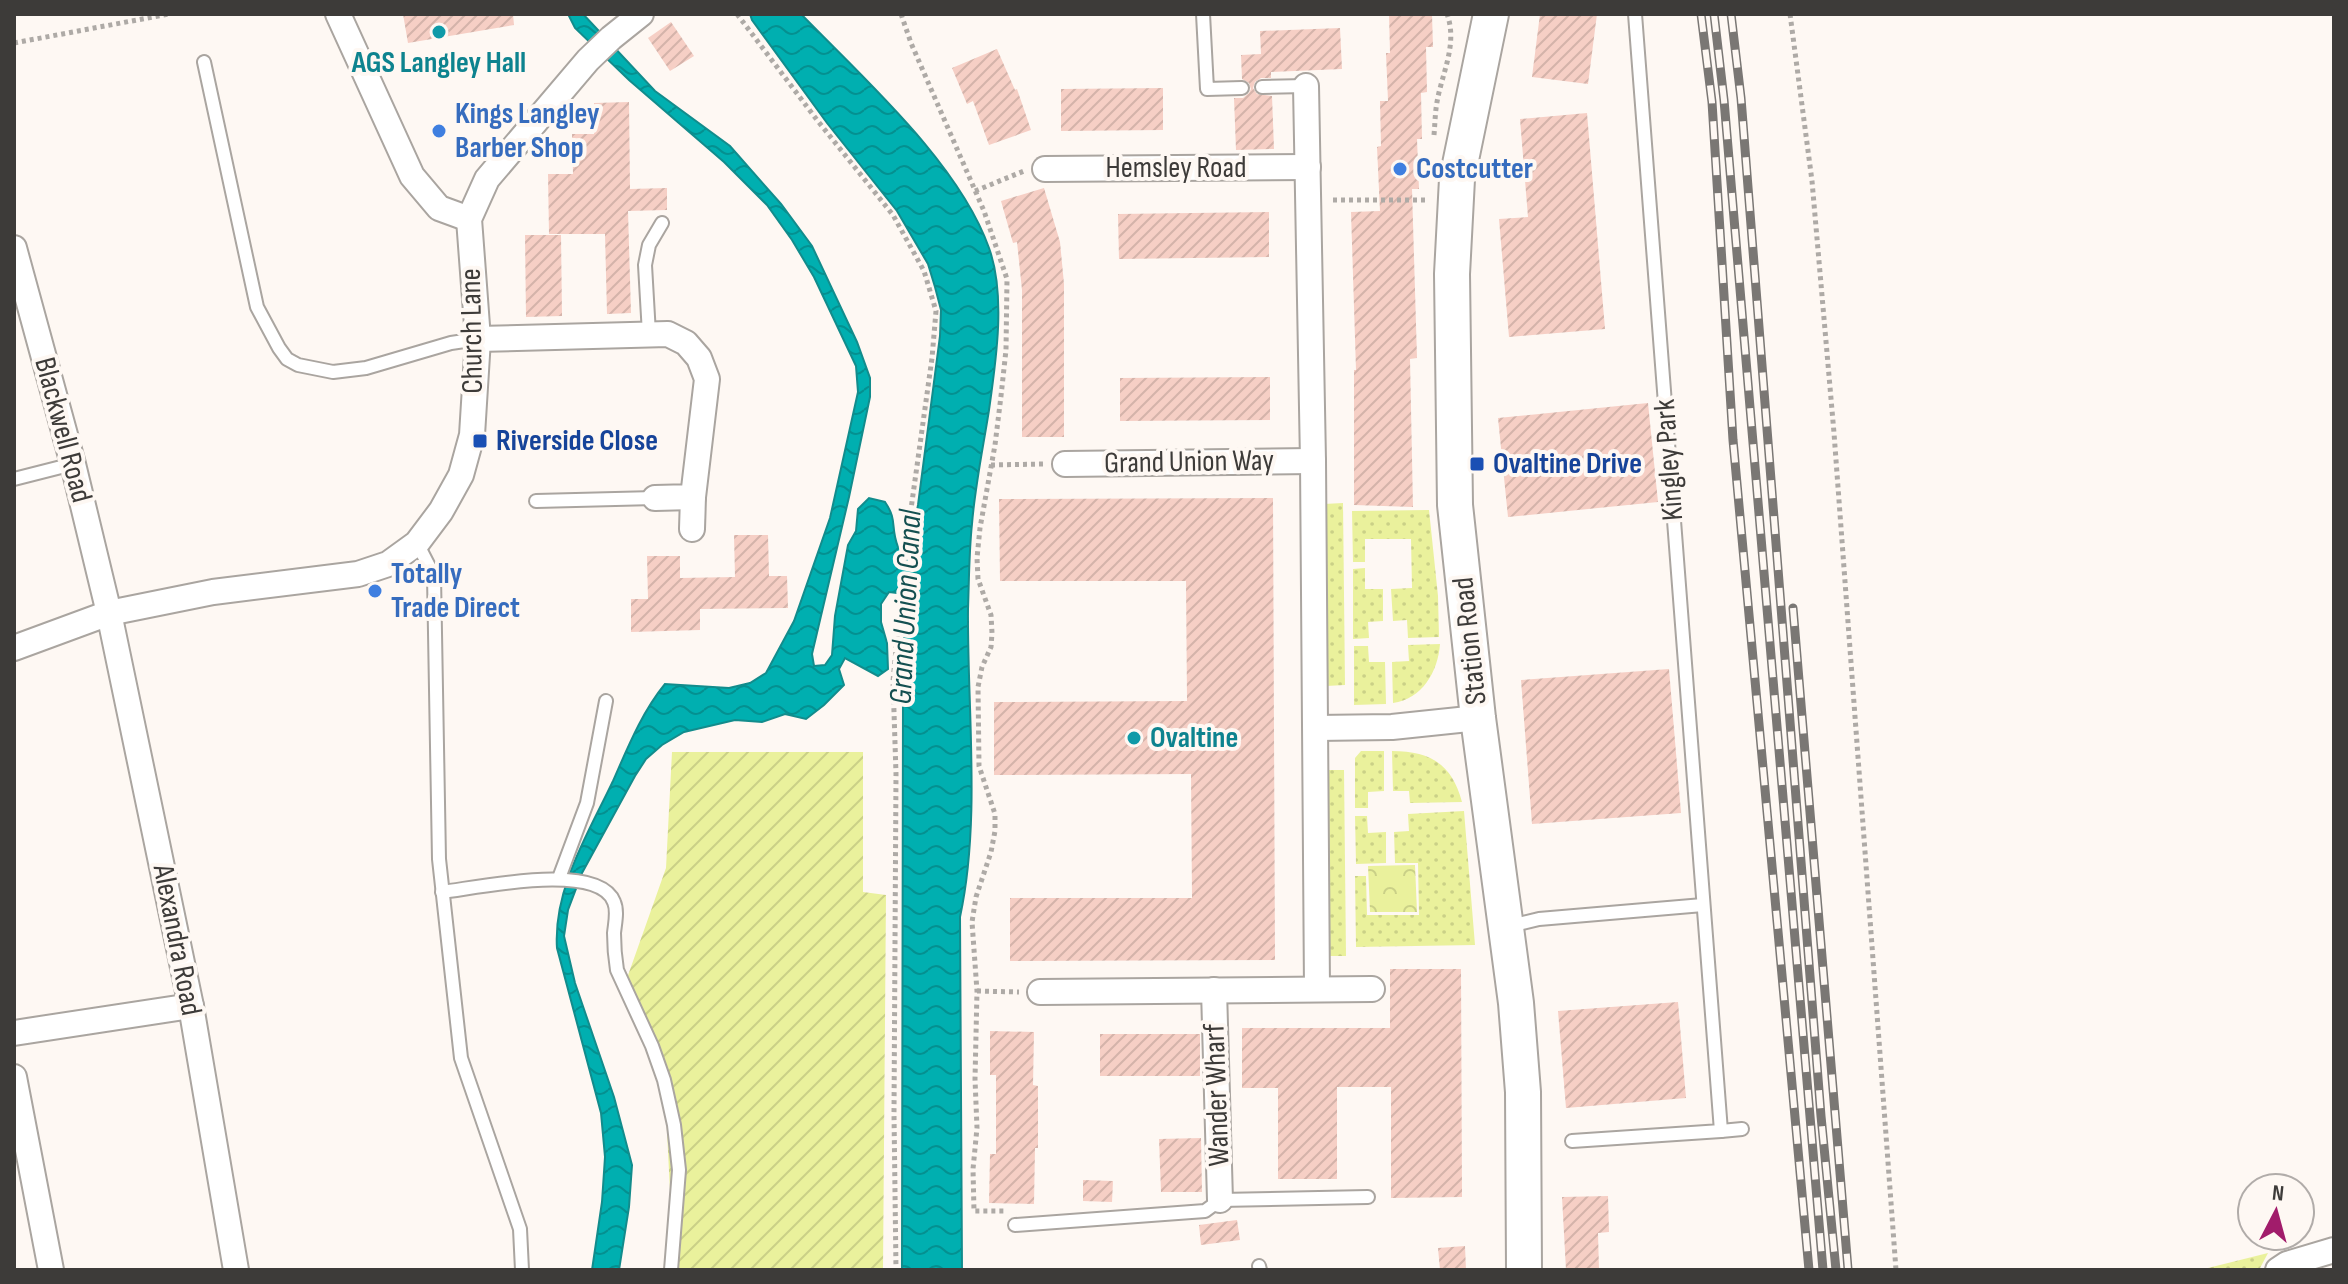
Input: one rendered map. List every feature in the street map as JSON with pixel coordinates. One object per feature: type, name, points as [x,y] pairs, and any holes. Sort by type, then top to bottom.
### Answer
[{"type":"street","points":[[338,14],[412,176],[439,208],[469,219]]},
{"type":"street","name":"Church Lane","points":[[14,648],[109,613],[213,592],[358,574],[388,564],[417,543],[441,511],[461,475],[472,435],[478,339],[469,219],[487,179],[588,60],[641,14]]},
{"type":"street","name":"Station Road","points":[[1491,14],[1457,179],[1452,274],[1455,505],[1478,718],[1516,1003],[1523,1092],[1524,1270]]},
{"type":"street","points":[[1306,86],[1313,461],[1317,989]]},
{"type":"street","name":"Hemsley Road","points":[[1045,169],[1308,167]]},
{"type":"street","name":"Blackwell Road","points":[[14,248],[73,464],[109,613]]},
{"type":"street","points":[[478,339],[668,334],[686,343],[699,358],[707,379],[692,529]]},
{"type":"street","name":"Grand Union Way","points":[[1065,464],[1313,461]]},
{"type":"street","points":[[655,498],[693,497]]},
{"type":"street","name":"Alexandra Road","points":[[109,613],[191,1006],[236,1270]]},
{"type":"street","points":[[1316,728],[1392,727],[1478,718]]},
{"type":"street","points":[[1040,992],[1372,989]]},
{"type":"street","name":"Wander Wharf","points":[[1214,990],[1220,1200]]},
{"type":"street","points":[[14,1033],[191,1006]]},
{"type":"street","points":[[14,1077],[51,1270]]},
{"type":"street","points":[[2278,1270],[2287,1264],[2334,1250]]},
{"type":"lane","points":[[1203,14],[1207,89],[1242,88]]},
{"type":"lane","name":"Kingley Park","points":[[1635,14],[1721,1131]]},
{"type":"lane","points":[[204,62],[257,307],[287,359],[298,365],[333,372],[366,368],[451,343],[478,339]]},
{"type":"lane","points":[[1262,87],[1306,86]]},
{"type":"lane","points":[[649,334],[645,265],[649,245],[662,223]]},
{"type":"lane","points":[[14,479],[73,464]]},
{"type":"lane","points":[[536,501],[655,498]]},
{"type":"lane","points":[[417,543],[434,576],[439,859],[461,1058],[520,1229],[522,1270]]},
{"type":"lane","points":[[562,879],[587,803],[606,701]]},
{"type":"lane","points":[[442,892],[562,879],[602,887],[616,905],[617,970],[645,1026],[670,1102],[677,1146],[679,1170],[671,1270]]},
{"type":"lane","points":[[1507,927],[1539,919],[1703,905]]},
{"type":"lane","points":[[1572,1141],[1742,1129]]},
{"type":"lane","points":[[1015,1225],[1205,1211],[1220,1200],[1368,1197]]},
{"type":"path","points":[[14,43],[169,14]]},
{"type":"path","points":[[737,14],[893,215],[924,271],[936,311],[906,545],[893,681],[896,774],[896,1270]]},
{"type":"path","points":[[901,14],[975,191],[1007,279],[1006,350],[977,558],[978,579],[991,615],[992,633],[991,647],[978,687],[979,766],[995,814],[995,831],[972,922],[977,991],[977,1128],[973,1169],[974,1211],[1005,1210],[1015,1225]]},
{"type":"path","points":[[1790,14],[1812,181],[1834,433],[1896,1270]]},
{"type":"path","points":[[975,191],[1024,171],[1045,169]]},
{"type":"path","points":[[1308,200],[1456,200]]},
{"type":"path","points":[[991,465],[1065,464]]},
{"type":"path","points":[[977,991],[1040,992]]},
{"type":"green space","points":[[1343,503],[1345,685],[1326,686],[1324,504]]},
{"type":"green space","points":[[1429,510],[1439,637],[1408,638],[1407,620],[1393,621],[1391,589],[1412,588],[1411,539],[1365,539],[1365,562],[1353,562],[1352,511]]},
{"type":"green space","points":[[1365,568],[1365,589],[1383,589],[1383,621],[1368,622],[1369,638],[1353,639],[1353,569]]},
{"type":"green space","points":[[1440,644],[1436,664],[1427,682],[1412,696],[1393,703],[1392,662],[1409,661],[1408,645]]},
{"type":"green space","points":[[1354,646],[1368,646],[1369,662],[1385,662],[1386,704],[1354,705]]},
{"type":"green space","points":[[1361,751],[1384,751],[1384,791],[1368,792],[1368,808],[1355,808],[1355,758]]},
{"type":"green space","points":[[1392,751],[1418,754],[1438,762],[1452,778],[1462,802],[1410,803],[1409,791],[1393,791]]},
{"type":"green space","points":[[672,752],[863,752],[863,892],[886,895],[883,1270],[674,1270],[665,1092],[626,981],[666,868]]},
{"type":"green space","points":[[1327,770],[1344,770],[1346,956],[1329,956]]},
{"type":"green space","points":[[1464,811],[1475,945],[1356,947],[1355,876],[1366,876],[1367,915],[1419,915],[1418,863],[1395,863],[1394,832],[1409,831],[1408,814]]},
{"type":"green space","points":[[1355,816],[1367,816],[1368,833],[1386,832],[1386,863],[1356,864]]},
{"type":"green space","points":[[1415,865],[1417,912],[1370,912],[1368,866]]},
{"type":"green space","points":[[2268,1253],[2259,1270],[2200,1270]]},
{"type":"water","name":"Grand Union Canal","points":[[568,14],[583,14],[655,91],[730,146],[781,204],[812,246],[857,342],[870,378],[870,397],[812,654],[814,666],[825,665],[832,655],[835,616],[848,545],[856,531],[858,509],[869,498],[885,502],[891,514],[898,547],[910,548],[941,310],[928,264],[897,211],[827,123],[750,14],[801,14],[880,94],[933,154],[975,216],[989,248],[997,286],[997,350],[973,510],[968,609],[972,764],[970,842],[960,917],[962,1270],[902,1270],[905,594],[889,592],[881,604],[888,669],[878,676],[845,658],[839,669],[844,685],[806,719],[785,714],[762,722],[735,720],[684,732],[662,745],[646,759],[635,776],[582,873],[568,910],[564,936],[575,983],[614,1097],[632,1165],[619,1270],[592,1270],[605,1157],[601,1113],[557,948],[557,926],[567,883],[636,730],[665,684],[729,688],[750,683],[766,673],[794,621],[830,518],[858,392],[856,366],[814,277],[767,205],[724,162],[629,80],[575,28]]},
{"type":"building","name":"AGS Langley Hall","points":[[403,14],[513,14],[514,25],[408,43]]},
{"type":"building","points":[[1389,14],[1432,14],[1433,47],[1426,47],[1427,92],[1421,93],[1422,139],[1417,139],[1419,189],[1412,189],[1417,358],[1410,359],[1413,507],[1354,505],[1356,370],[1351,212],[1380,211],[1377,147],[1381,146],[1380,101],[1388,101],[1386,53],[1390,53]]},
{"type":"building","points":[[1540,14],[1597,14],[1588,84],[1532,77]]},
{"type":"building","points":[[671,22],[694,56],[670,71],[648,38]]},
{"type":"building","points":[[1340,28],[1342,69],[1271,72],[1271,78],[1261,78],[1255,82],[1253,88],[1257,94],[1272,96],[1274,149],[1236,150],[1234,98],[1243,98],[1251,89],[1249,83],[1242,79],[1241,55],[1261,54],[1260,31]]},
{"type":"building","points":[[997,49],[1017,89],[1031,130],[989,145],[973,101],[967,104],[952,68]]},
{"type":"building","points":[[1163,88],[1163,130],[1061,131],[1061,89]]},
{"type":"building","points":[[629,102],[630,189],[667,188],[667,210],[628,211],[631,313],[607,314],[605,234],[549,234],[548,174],[573,174],[572,134],[594,134],[594,103]]},
{"type":"building","points":[[1587,113],[1605,329],[1509,337],[1499,219],[1528,217],[1520,119]]},
{"type":"building","points":[[1044,188],[1060,242],[1064,284],[1064,437],[1022,437],[1022,290],[1017,242],[1013,243],[1001,201]]},
{"type":"building","points":[[1269,212],[1269,257],[1119,259],[1118,214]]},
{"type":"building","points":[[525,235],[561,235],[562,316],[526,317]]},
{"type":"building","points":[[1270,377],[1270,420],[1120,421],[1120,378]]},
{"type":"building","points":[[1648,403],[1658,502],[1508,517],[1498,418]]},
{"type":"building","name":"Ovaltine","points":[[1273,498],[1275,960],[1010,961],[1010,898],[1192,898],[1191,774],[994,775],[994,702],[1187,701],[1186,581],[1000,581],[999,499]]},
{"type":"building","points":[[734,535],[768,535],[769,576],[787,576],[788,608],[700,609],[700,630],[631,632],[631,599],[648,599],[647,556],[680,556],[680,578],[735,577]]},
{"type":"building","points":[[1669,669],[1681,813],[1532,824],[1521,680]]},
{"type":"building","points":[[1390,969],[1461,969],[1462,1197],[1391,1198],[1391,1087],[1337,1087],[1337,1179],[1278,1179],[1278,1088],[1242,1088],[1242,1028],[1390,1028]]},
{"type":"building","points":[[1678,1002],[1686,1098],[1566,1108],[1558,1011]]},
{"type":"building","points":[[990,1031],[1034,1032],[1033,1085],[1038,1086],[1038,1148],[1035,1148],[1034,1204],[989,1203],[990,1154],[996,1154],[996,1075],[990,1075]]},
{"type":"building","points":[[1100,1034],[1200,1034],[1200,1076],[1100,1076]]},
{"type":"building","points":[[1201,1138],[1202,1192],[1161,1192],[1159,1139]]},
{"type":"building","points":[[1083,1180],[1113,1181],[1112,1202],[1083,1201]]},
{"type":"building","points":[[1608,1196],[1609,1232],[1598,1233],[1599,1270],[1566,1270],[1562,1197]]},
{"type":"building","points":[[1237,1220],[1240,1240],[1201,1245],[1199,1225]]},
{"type":"building","points":[[1465,1246],[1466,1270],[1440,1270],[1438,1248]]},
{"type":"railway","points":[[1701,14],[1712,102],[1733,440],[1809,1270]]},
{"type":"railway","points":[[1714,14],[1724,100],[1823,1270]]},
{"type":"railway","points":[[1731,14],[1741,98],[1821,1116],[1836,1270]]},
{"type":"railway","points":[[1793,608],[1848,1269]]},
{"type":"place","name":"AGS Langley Hall","points":[[439,32]]},
{"type":"place","name":"Kings Langley Barber Shop","points":[[439,131]]},
{"type":"place","name":"Costcutter","points":[[1400,169]]},
{"type":"place","name":"Riverside Close","points":[[480,441]]},
{"type":"place","name":"Ovaltine Drive","points":[[1477,464]]},
{"type":"place","name":"Totally Trade Direct","points":[[375,591]]},
{"type":"place","name":"Ovaltine","points":[[1134,738]]}]
